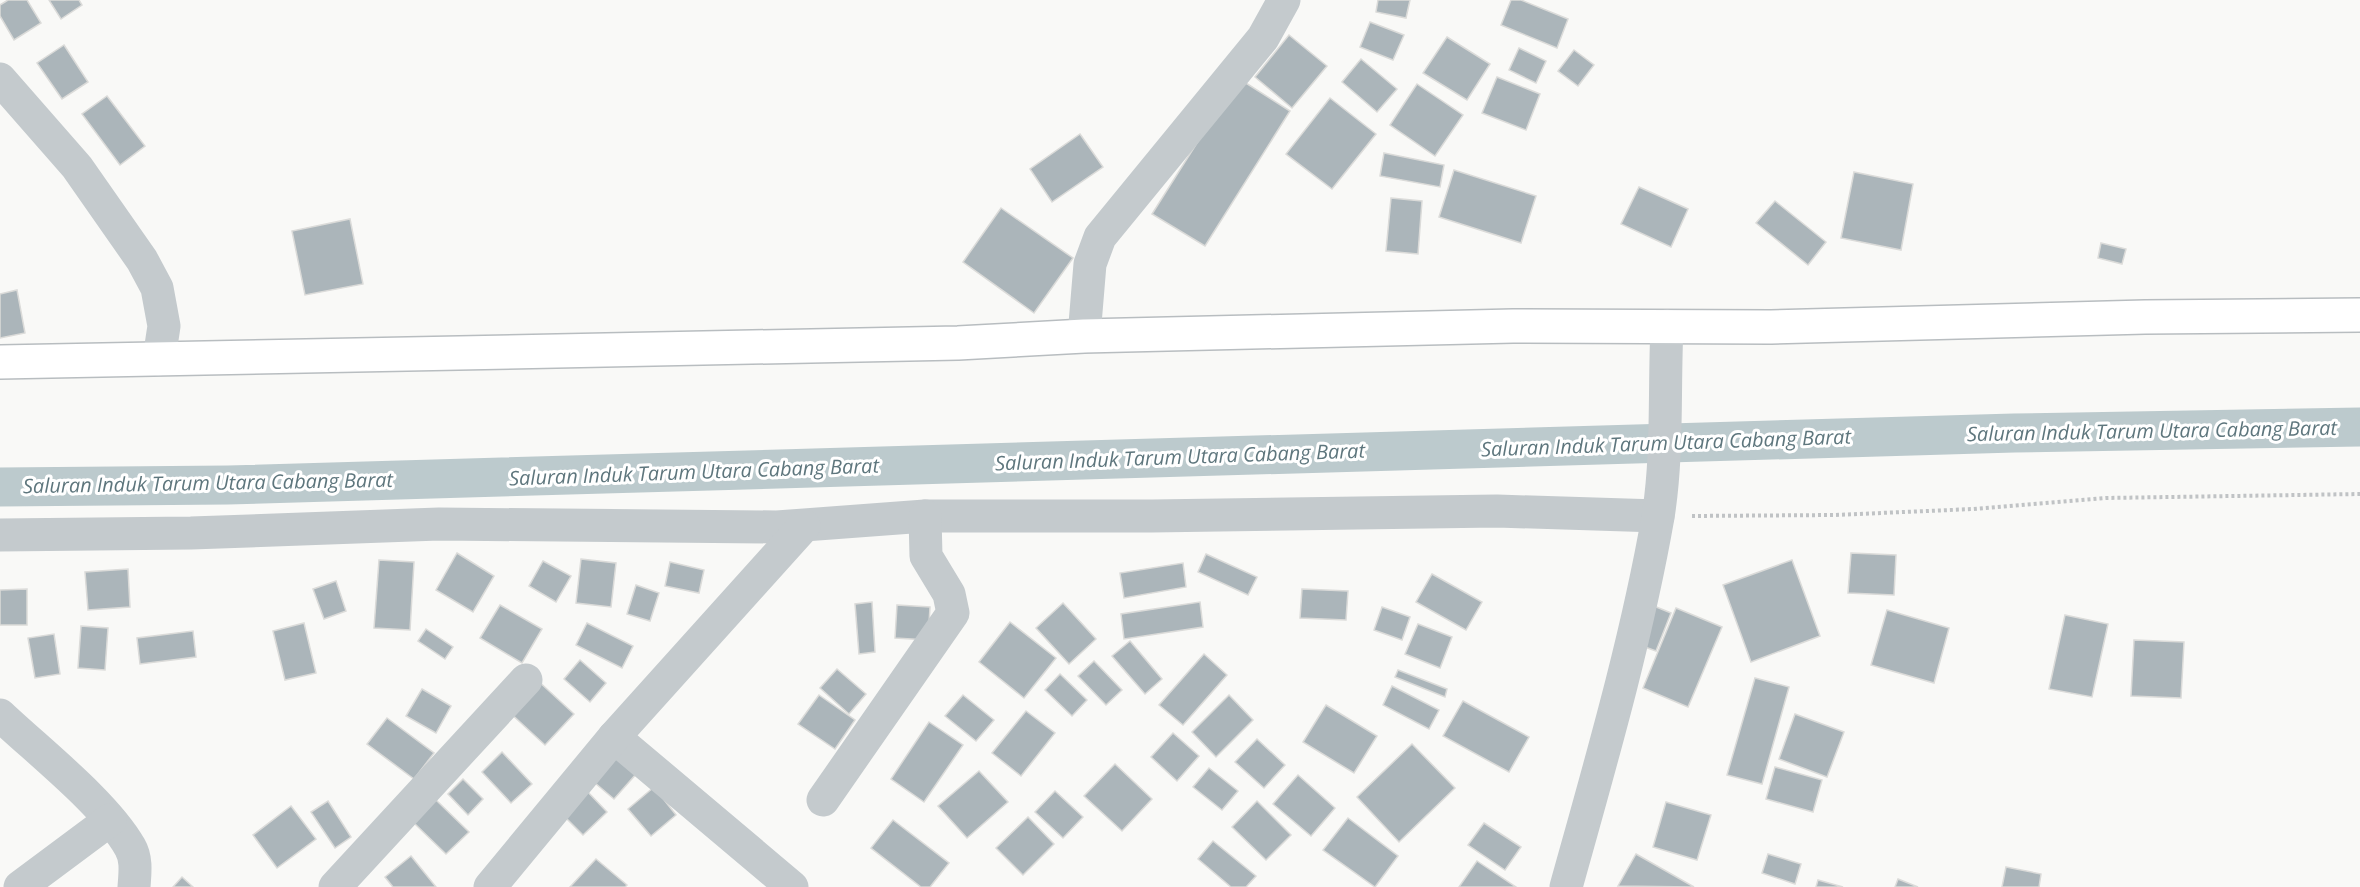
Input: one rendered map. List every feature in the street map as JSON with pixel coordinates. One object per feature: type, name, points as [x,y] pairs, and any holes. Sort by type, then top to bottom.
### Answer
[{"type":"main road","points":[[0,362],[958,344],[1084,336],[1512,326],[1667,326],[2360,315]]},
{"type":"street","points":[[1084,336],[1090,264],[1100,237],[1263,38],[1284,0]]},
{"type":"street","points":[[0,79],[77,167],[142,260],[157,288],[164,326],[159,359]]},
{"type":"street","points":[[1566,887],[1620,686],[1658,516],[1663,471],[1667,326]]},
{"type":"street","points":[[0,535],[191,533],[439,524],[596,527],[804,526],[925,516],[1152,516],[1497,511],[1658,516]]},
{"type":"street","points":[[823,800],[953,613],[949,594],[926,556],[925,516]]},
{"type":"street","points":[[490,887],[614,737],[804,526]]},
{"type":"street","points":[[335,887],[526,680]]},
{"type":"street","points":[[0,715],[110,820],[130,848],[136,867],[134,887]]},
{"type":"street","points":[[614,737],[792,887]]},
{"type":"street","points":[[20,887],[110,820]]},
{"type":"path","points":[[1658,516],[1835,515],[1973,509],[2106,498],[2360,494]]},
{"type":"building","points":[[8,0],[27,0],[41,23],[14,40],[0,16],[0,5]]},
{"type":"building","points":[[49,0],[79,0],[82,5],[61,19]]},
{"type":"building","points":[[1378,0],[1410,0],[1406,18],[1376,12]]},
{"type":"building","points":[[1511,0],[1521,0],[1568,19],[1557,48],[1501,25]]},
{"type":"building","points":[[1370,22],[1404,35],[1393,60],[1360,47]]},
{"type":"building","points":[[1289,35],[1327,66],[1292,108],[1255,77]]},
{"type":"building","points":[[1447,37],[1490,64],[1467,100],[1423,73]]},
{"type":"building","points":[[64,45],[88,82],[62,99],[37,63]]},
{"type":"building","points":[[1519,48],[1546,61],[1536,83],[1509,70]]},
{"type":"building","points":[[1574,50],[1594,65],[1578,86],[1558,71]]},
{"type":"building","points":[[1361,59],[1397,89],[1377,112],[1342,82]]},
{"type":"building","points":[[1497,77],[1540,94],[1526,130],[1482,113]]},
{"type":"building","points":[[1238,78],[1290,111],[1205,246],[1152,214]]},
{"type":"building","points":[[1417,84],[1463,115],[1435,156],[1390,125]]},
{"type":"building","points":[[107,96],[145,146],[120,165],[82,114]]},
{"type":"building","points":[[1330,98],[1376,134],[1332,189],[1286,154]]},
{"type":"building","points":[[1080,134],[1103,167],[1052,202],[1030,169]]},
{"type":"building","points":[[1384,153],[1444,165],[1440,187],[1380,176]]},
{"type":"building","points":[[1454,170],[1536,196],[1521,243],[1439,217]]},
{"type":"building","points":[[1854,172],[1913,184],[1901,250],[1841,238]]},
{"type":"building","points":[[1639,187],[1688,209],[1671,247],[1621,224]]},
{"type":"building","points":[[1391,198],[1422,201],[1418,254],[1386,251]]},
{"type":"building","points":[[1775,201],[1826,242],[1808,265],[1756,223]]},
{"type":"building","points":[[1001,208],[1073,258],[1034,313],[963,262]]},
{"type":"building","points":[[350,219],[363,284],[305,295],[292,231]]},
{"type":"building","points":[[2101,243],[2126,249],[2122,264],[2098,258]]},
{"type":"building","points":[[17,290],[25,333],[0,338],[0,294]]},
{"type":"building","points":[[457,553],[494,576],[473,612],[436,590]]},
{"type":"building","points":[[1851,553],[1896,555],[1894,595],[1848,593]]},
{"type":"building","points":[[1206,554],[1257,577],[1248,595],[1198,572]]},
{"type":"building","points":[[581,559],[616,563],[611,607],[576,603]]},
{"type":"building","points":[[379,560],[414,562],[410,630],[374,628]]},
{"type":"building","points":[[1792,560],[1820,636],[1751,662],[1723,585]]},
{"type":"building","points":[[543,561],[571,576],[556,602],[529,586]]},
{"type":"building","points":[[670,562],[704,570],[699,593],[665,586]]},
{"type":"building","points":[[1183,563],[1186,587],[1124,598],[1120,573]]},
{"type":"building","points":[[128,569],[130,607],[88,610],[85,572]]},
{"type":"building","points":[[1432,574],[1482,602],[1466,630],[1416,602]]},
{"type":"building","points":[[336,581],[346,611],[324,619],[313,589]]},
{"type":"building","points":[[636,585],[659,593],[650,621],[627,614]]},
{"type":"building","points":[[27,589],[27,625],[0,625],[0,590]]},
{"type":"building","points":[[1302,589],[1348,591],[1346,620],[1300,618]]},
{"type":"building","points":[[872,602],[875,652],[859,654],[855,604]]},
{"type":"building","points":[[1200,602],[1203,627],[1124,639],[1121,614]]},
{"type":"building","points":[[1063,603],[1096,639],[1069,664],[1036,628]]},
{"type":"building","points":[[1649,604],[1671,613],[1656,651],[1634,643]]},
{"type":"building","points":[[500,605],[542,629],[522,663],[480,638]]},
{"type":"building","points":[[897,605],[930,607],[928,640],[895,638]]},
{"type":"building","points":[[1382,607],[1410,617],[1402,640],[1374,630]]},
{"type":"building","points":[[1676,608],[1722,627],[1688,707],[1643,688]]},
{"type":"building","points":[[1887,610],[1949,628],[1934,683],[1871,665]]},
{"type":"building","points":[[2065,615],[2108,624],[2092,697],[2049,689]]},
{"type":"building","points":[[1010,622],[1056,658],[1024,698],[979,662]]},
{"type":"building","points":[[304,623],[316,673],[285,680],[273,631]]},
{"type":"building","points":[[587,623],[633,646],[622,668],[576,645]]},
{"type":"building","points":[[1418,624],[1452,637],[1440,668],[1405,654]]},
{"type":"building","points":[[81,626],[108,628],[105,670],[78,668]]},
{"type":"building","points":[[426,629],[453,647],[445,659],[418,641]]},
{"type":"building","points":[[193,631],[196,657],[140,664],[137,638]]},
{"type":"building","points":[[54,634],[60,674],[35,678],[28,638]]},
{"type":"building","points":[[2134,640],[2184,642],[2181,698],[2131,696]]},
{"type":"building","points":[[1130,641],[1162,679],[1145,694],[1112,656]]},
{"type":"building","points":[[1204,654],[1227,675],[1183,725],[1159,705]]},
{"type":"building","points":[[580,660],[606,683],[590,702],[564,679]]},
{"type":"building","points":[[1094,661],[1122,690],[1106,705],[1078,676]]},
{"type":"building","points":[[837,669],[866,694],[849,714],[820,688]]},
{"type":"building","points":[[1398,670],[1447,689],[1445,697],[1395,677]]},
{"type":"building","points":[[1060,674],[1087,700],[1072,716],[1045,690]]},
{"type":"building","points":[[1755,678],[1789,687],[1762,784],[1727,775]]},
{"type":"building","points":[[536,679],[574,714],[545,745],[507,710]]},
{"type":"building","points":[[1392,686],[1439,710],[1429,729],[1383,705]]},
{"type":"building","points":[[422,689],[451,706],[436,733],[406,716]]},
{"type":"building","points":[[819,695],[855,720],[835,749],[798,724]]},
{"type":"building","points":[[963,695],[994,720],[976,741],[945,716]]},
{"type":"building","points":[[1229,695],[1253,720],[1216,757],[1192,732]]},
{"type":"building","points":[[1463,701],[1529,737],[1509,772],[1443,736]]},
{"type":"building","points":[[1326,705],[1377,736],[1354,773],[1303,742]]},
{"type":"building","points":[[1026,711],[1055,733],[1021,776],[992,753]]},
{"type":"building","points":[[1795,714],[1844,732],[1827,777],[1779,759]]},
{"type":"building","points":[[387,718],[434,753],[414,779],[367,744]]},
{"type":"building","points":[[929,722],[963,745],[924,802],[891,779]]},
{"type":"building","points":[[1173,733],[1199,756],[1177,781],[1151,757]]},
{"type":"building","points":[[1257,739],[1285,765],[1264,788],[1235,762]]},
{"type":"building","points":[[1412,744],[1455,788],[1399,842],[1357,797]]},
{"type":"building","points":[[611,751],[637,773],[614,799],[588,777]]},
{"type":"building","points":[[502,752],[532,784],[511,803],[482,772]]},
{"type":"building","points":[[1115,764],[1152,799],[1122,831],[1084,796]]},
{"type":"building","points":[[1775,767],[1822,780],[1813,812],[1766,799]]},
{"type":"building","points":[[1209,768],[1238,791],[1222,810],[1193,787]]},
{"type":"building","points":[[979,771],[1008,802],[967,838],[938,806]]},
{"type":"building","points":[[1298,775],[1335,808],[1311,836],[1273,804]]},
{"type":"building","points":[[463,779],[483,799],[468,815],[448,794]]},
{"type":"building","points":[[654,787],[676,815],[651,836],[628,809]]},
{"type":"building","points":[[584,788],[607,812],[583,835],[559,811]]},
{"type":"building","points":[[1055,791],[1083,817],[1063,838],[1035,812]]},
{"type":"building","points":[[436,800],[469,832],[446,854],[414,823]]},
{"type":"building","points":[[328,801],[351,837],[335,848],[311,812]]},
{"type":"building","points":[[1257,801],[1291,835],[1266,860],[1232,827]]},
{"type":"building","points":[[1666,802],[1711,815],[1697,860],[1653,847]]},
{"type":"building","points":[[291,806],[316,839],[277,868],[253,835]]},
{"type":"building","points":[[1028,817],[1054,844],[1023,875],[996,848]]},
{"type":"building","points":[[1348,818],[1398,856],[1375,887],[1323,850]]},
{"type":"building","points":[[893,820],[949,863],[930,887],[921,887],[871,848]]},
{"type":"building","points":[[1484,823],[1521,847],[1505,870],[1468,845]]},
{"type":"building","points":[[1213,841],[1256,876],[1246,887],[1231,887],[1198,859]]},
{"type":"building","points":[[1636,854],[1694,887],[1618,886]]},
{"type":"building","points":[[1768,854],[1801,864],[1795,884],[1762,873]]},
{"type":"building","points":[[411,856],[436,887],[393,887],[385,877]]},
{"type":"building","points":[[596,859],[627,885],[625,887],[570,887]]},
{"type":"building","points":[[1477,861],[1516,887],[1459,887]]},
{"type":"building","points":[[2006,867],[2041,874],[2039,887],[2002,887]]},
{"type":"building","points":[[182,877],[193,887],[173,887]]},
{"type":"building","points":[[1898,879],[1918,887],[1895,887]]},
{"type":"building","points":[[1818,880],[1843,887],[1816,887]]},
{"type":"waterway","name":"Saluran Induk Tarum Utara Cabang Barat","points":[[0,487],[228,485],[2014,433],[2360,427]]}]
